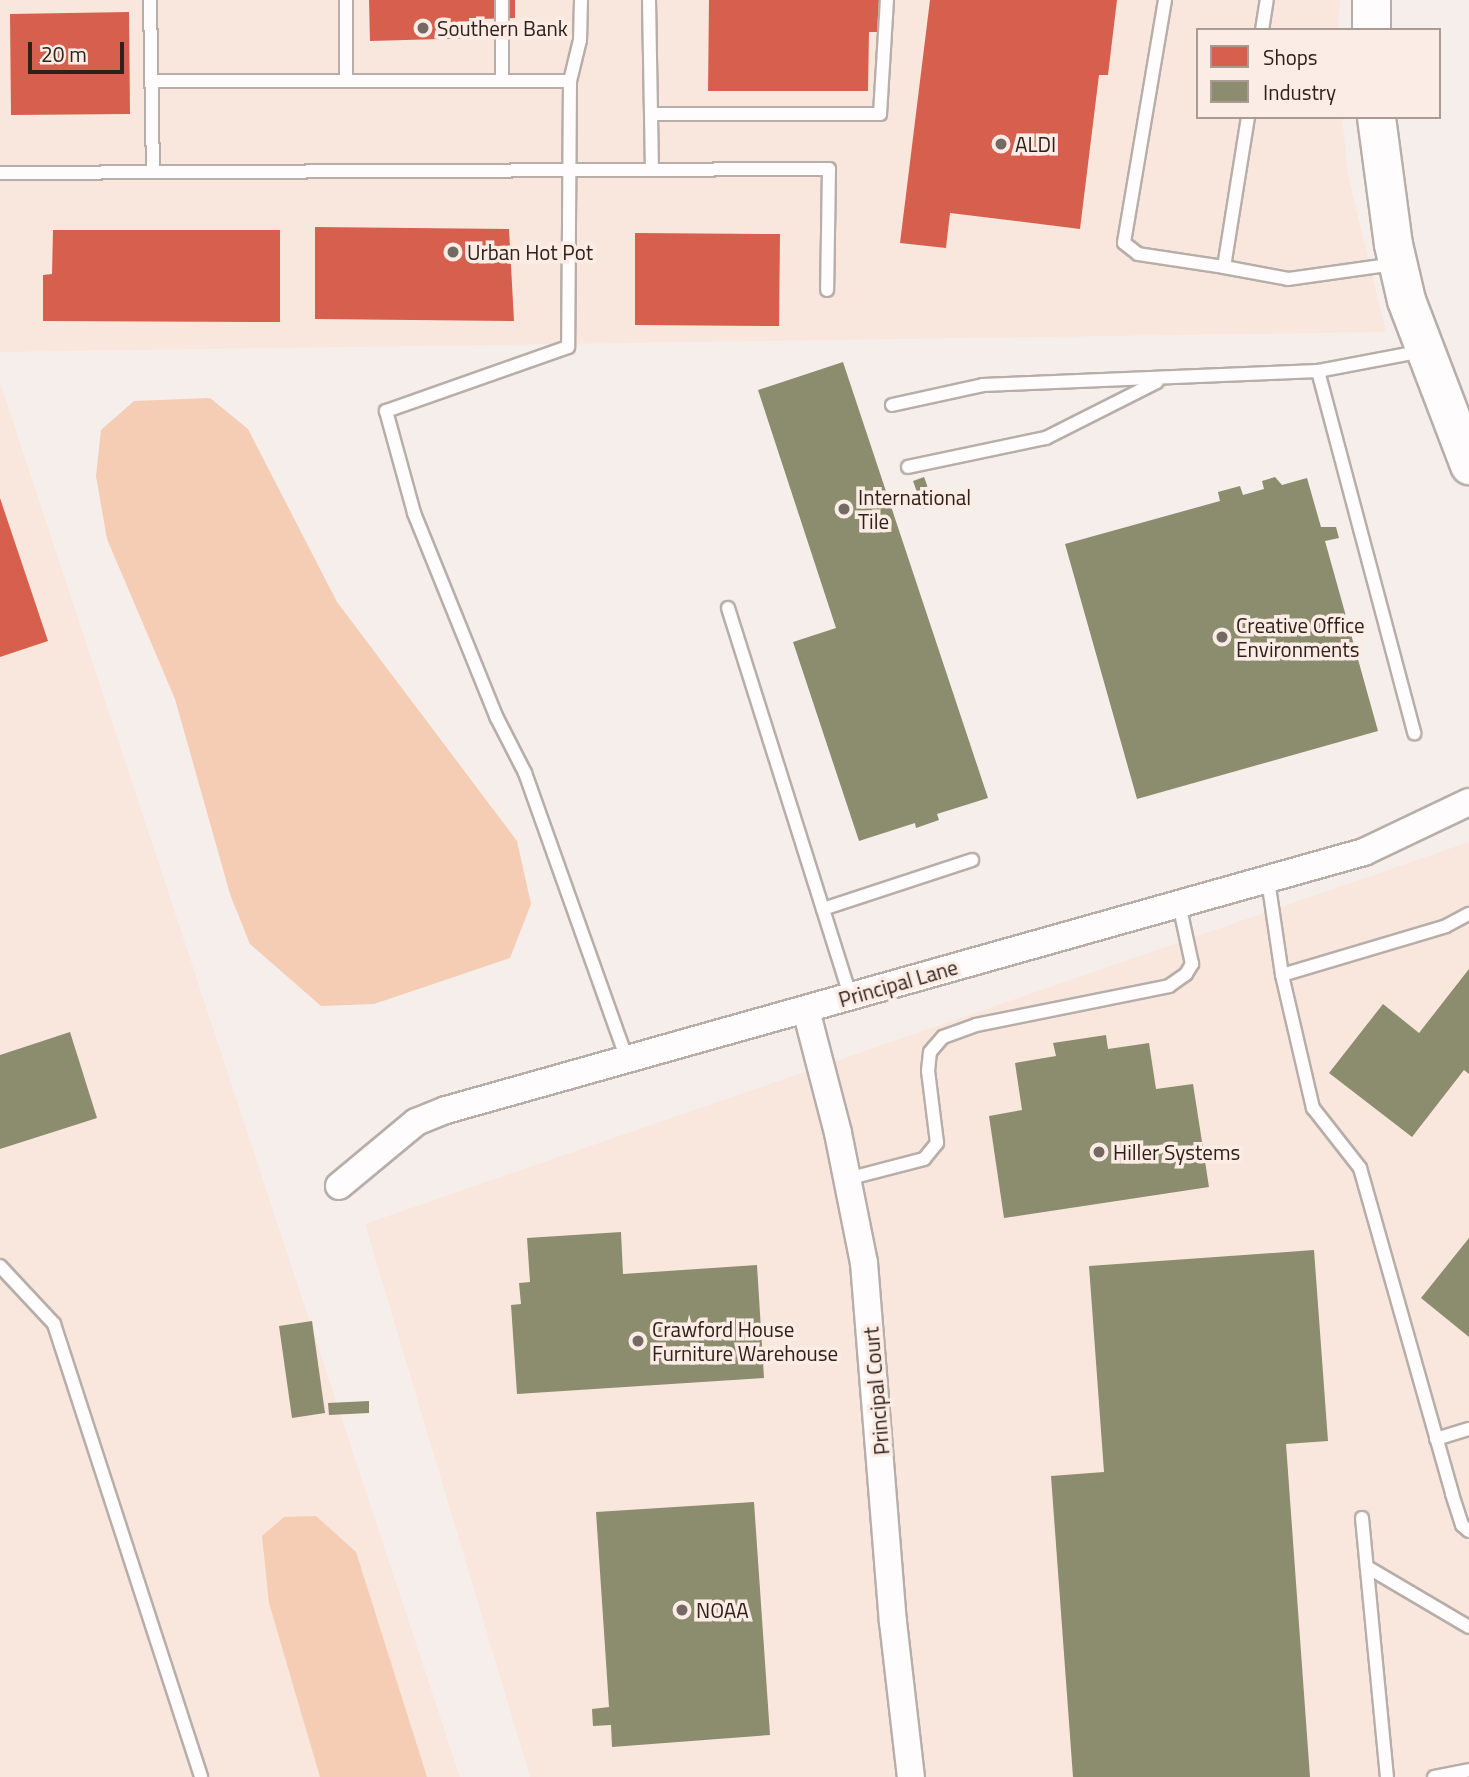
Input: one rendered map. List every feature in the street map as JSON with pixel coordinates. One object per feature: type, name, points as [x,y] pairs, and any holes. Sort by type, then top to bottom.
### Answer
[{"type":"street","points":[[1371,0],[1371,28]]},
{"type":"street","points":[[1376,119],[1397,264],[1423,351],[1469,465]]},
{"type":"street","name":"Principal Lane","points":[[339,1186],[426,1118],[1364,852],[1469,802]]},
{"type":"street","name":"Principal Court","points":[[806,1010],[847,1179],[867,1290],[893,1622],[911,1777]]},
{"type":"lane","points":[[150,0],[153,171]]},
{"type":"lane","points":[[345,0],[346,81]]},
{"type":"lane","points":[[502,0],[502,81]]},
{"type":"lane","points":[[581,0],[580,40],[570,82],[568,347],[386,411],[414,513],[496,718],[525,773],[627,1060]]},
{"type":"lane","points":[[649,0],[652,170]]},
{"type":"lane","points":[[651,114],[880,114],[887,0]]},
{"type":"lane","points":[[1165,0],[1124,243],[1138,254],[1288,279],[1397,264]]},
{"type":"lane","points":[[1262,28],[1267,0]]},
{"type":"lane","points":[[152,81],[570,82]]},
{"type":"lane","points":[[1224,267],[1248,119]]},
{"type":"lane","points":[[0,173],[829,169],[827,290]]},
{"type":"lane","points":[[892,405],[983,384],[1318,371],[1423,351]]},
{"type":"lane","points":[[1318,371],[1414,733]]},
{"type":"lane","points":[[908,467],[1046,438],[1161,379]]},
{"type":"lane","points":[[728,608],[850,996]]},
{"type":"lane","points":[[823,909],[972,860]]},
{"type":"lane","points":[[1268,880],[1282,975],[1313,1108],[1360,1168],[1436,1439],[1462,1525],[1469,1531]]},
{"type":"lane","points":[[847,1179],[924,1160],[937,1143],[928,1071],[930,1052],[943,1037],[976,1025],[1169,986],[1186,974],[1192,964],[1179,904]]},
{"type":"lane","points":[[1282,975],[1446,926],[1469,914]]},
{"type":"lane","points":[[0,1266],[54,1324],[201,1777]]},
{"type":"lane","points":[[1436,1439],[1469,1430]]},
{"type":"lane","points":[[1362,1518],[1387,1777]]},
{"type":"lane","points":[[1367,1567],[1469,1627]]},
{"type":"lane","points":[[1434,1777],[1469,1770]]},
{"type":"shaded area","points":[[0,0],[1340,0],[1338,28],[1196,28],[1196,119],[1342,119],[1348,175],[1386,332],[0,352]]},
{"type":"shaded area","points":[[0,382],[460,1777],[0,1777]]},
{"type":"shaded area","points":[[210,398],[248,429],[337,602],[517,841],[531,904],[510,958],[374,1004],[321,1006],[250,944],[230,894],[175,699],[107,539],[96,476],[101,430],[134,401]]},
{"type":"shaded area","points":[[1469,842],[1469,1777],[530,1777],[365,1224]]},
{"type":"shaded area","points":[[316,1516],[356,1552],[427,1777],[320,1777],[269,1603],[262,1536],[284,1517]]},
{"type":"building: Shops","name":"Southern Bank","points":[[369,0],[515,0],[515,18],[475,19],[476,38],[370,41]]},
{"type":"building: Shops","points":[[709,0],[879,0],[879,32],[869,32],[868,91],[708,91]]},
{"type":"building: Shops","name":"ALDI","points":[[930,0],[1117,0],[1108,75],[1099,75],[1080,229],[950,213],[946,248],[900,243]]},
{"type":"building: Shops","points":[[129,12],[130,114],[11,115],[10,14]]},
{"type":"building: Shops","points":[[315,227],[509,229],[514,321],[315,319]]},
{"type":"building: Shops","points":[[53,230],[280,230],[280,322],[43,321],[43,275],[52,274]]},
{"type":"building: Shops","points":[[635,233],[780,234],[779,326],[635,325]]},
{"type":"building: Shops","points":[[0,498],[48,641],[0,657]]},
{"type":"building: Industry","name":"International Tile","points":[[843,362],[988,798],[937,814],[939,820],[916,828],[915,823],[859,841],[793,642],[836,628],[758,390]]},
{"type":"building: Industry","points":[[924,477],[934,504],[923,509],[913,481]]},
{"type":"building: Industry","name":"Creative Office Environments","points":[[1275,477],[1282,485],[1307,478],[1321,527],[1336,527],[1339,538],[1325,541],[1378,731],[1137,799],[1065,544],[1220,501],[1218,492],[1240,486],[1243,495],[1264,489],[1262,481]]},
{"type":"building: Industry","points":[[1469,969],[1469,1074],[1464,1070],[1412,1137],[1329,1073],[1383,1004],[1419,1033]]},
{"type":"building: Industry","points":[[70,1032],[97,1118],[0,1149],[0,1055]]},
{"type":"building: Industry","name":"Hiller Systems","points":[[1106,1035],[1108,1049],[1149,1043],[1156,1089],[1193,1084],[1209,1187],[1004,1218],[989,1116],[1022,1110],[1015,1063],[1056,1056],[1053,1043]]},
{"type":"building: Industry","name":"Crawford House Furniture Warehouse","points":[[621,1232],[623,1274],[757,1265],[764,1378],[517,1394],[511,1305],[521,1304],[519,1283],[530,1282],[527,1238]]},
{"type":"building: Industry","points":[[1469,1238],[1469,1337],[1421,1298]]},
{"type":"building: Industry","points":[[1314,1250],[1328,1441],[1286,1444],[1310,1777],[1073,1777],[1051,1476],[1104,1472],[1089,1266]]},
{"type":"building: Industry","points":[[312,1321],[325,1413],[292,1418],[279,1326]]},
{"type":"building: Industry","points":[[369,1401],[369,1413],[329,1415],[328,1403]]},
{"type":"building: Industry","name":"NOAA","points":[[754,1502],[770,1735],[612,1747],[611,1725],[593,1726],[592,1709],[609,1707],[596,1512]]},
{"type":"place","name":"Southern Bank","points":[[423,28]]},
{"type":"place","name":"ALDI","points":[[1001,144]]},
{"type":"place","name":"Urban Hot Pot","points":[[453,252]]},
{"type":"place","name":"International Tile","points":[[844,509]]},
{"type":"place","name":"Creative Office Environments","points":[[1222,637]]},
{"type":"place","name":"Hiller Systems","points":[[1099,1152]]},
{"type":"place","name":"Crawford House Furniture Warehouse","points":[[638,1341]]},
{"type":"place","name":"NOAA","points":[[682,1610]]}]
